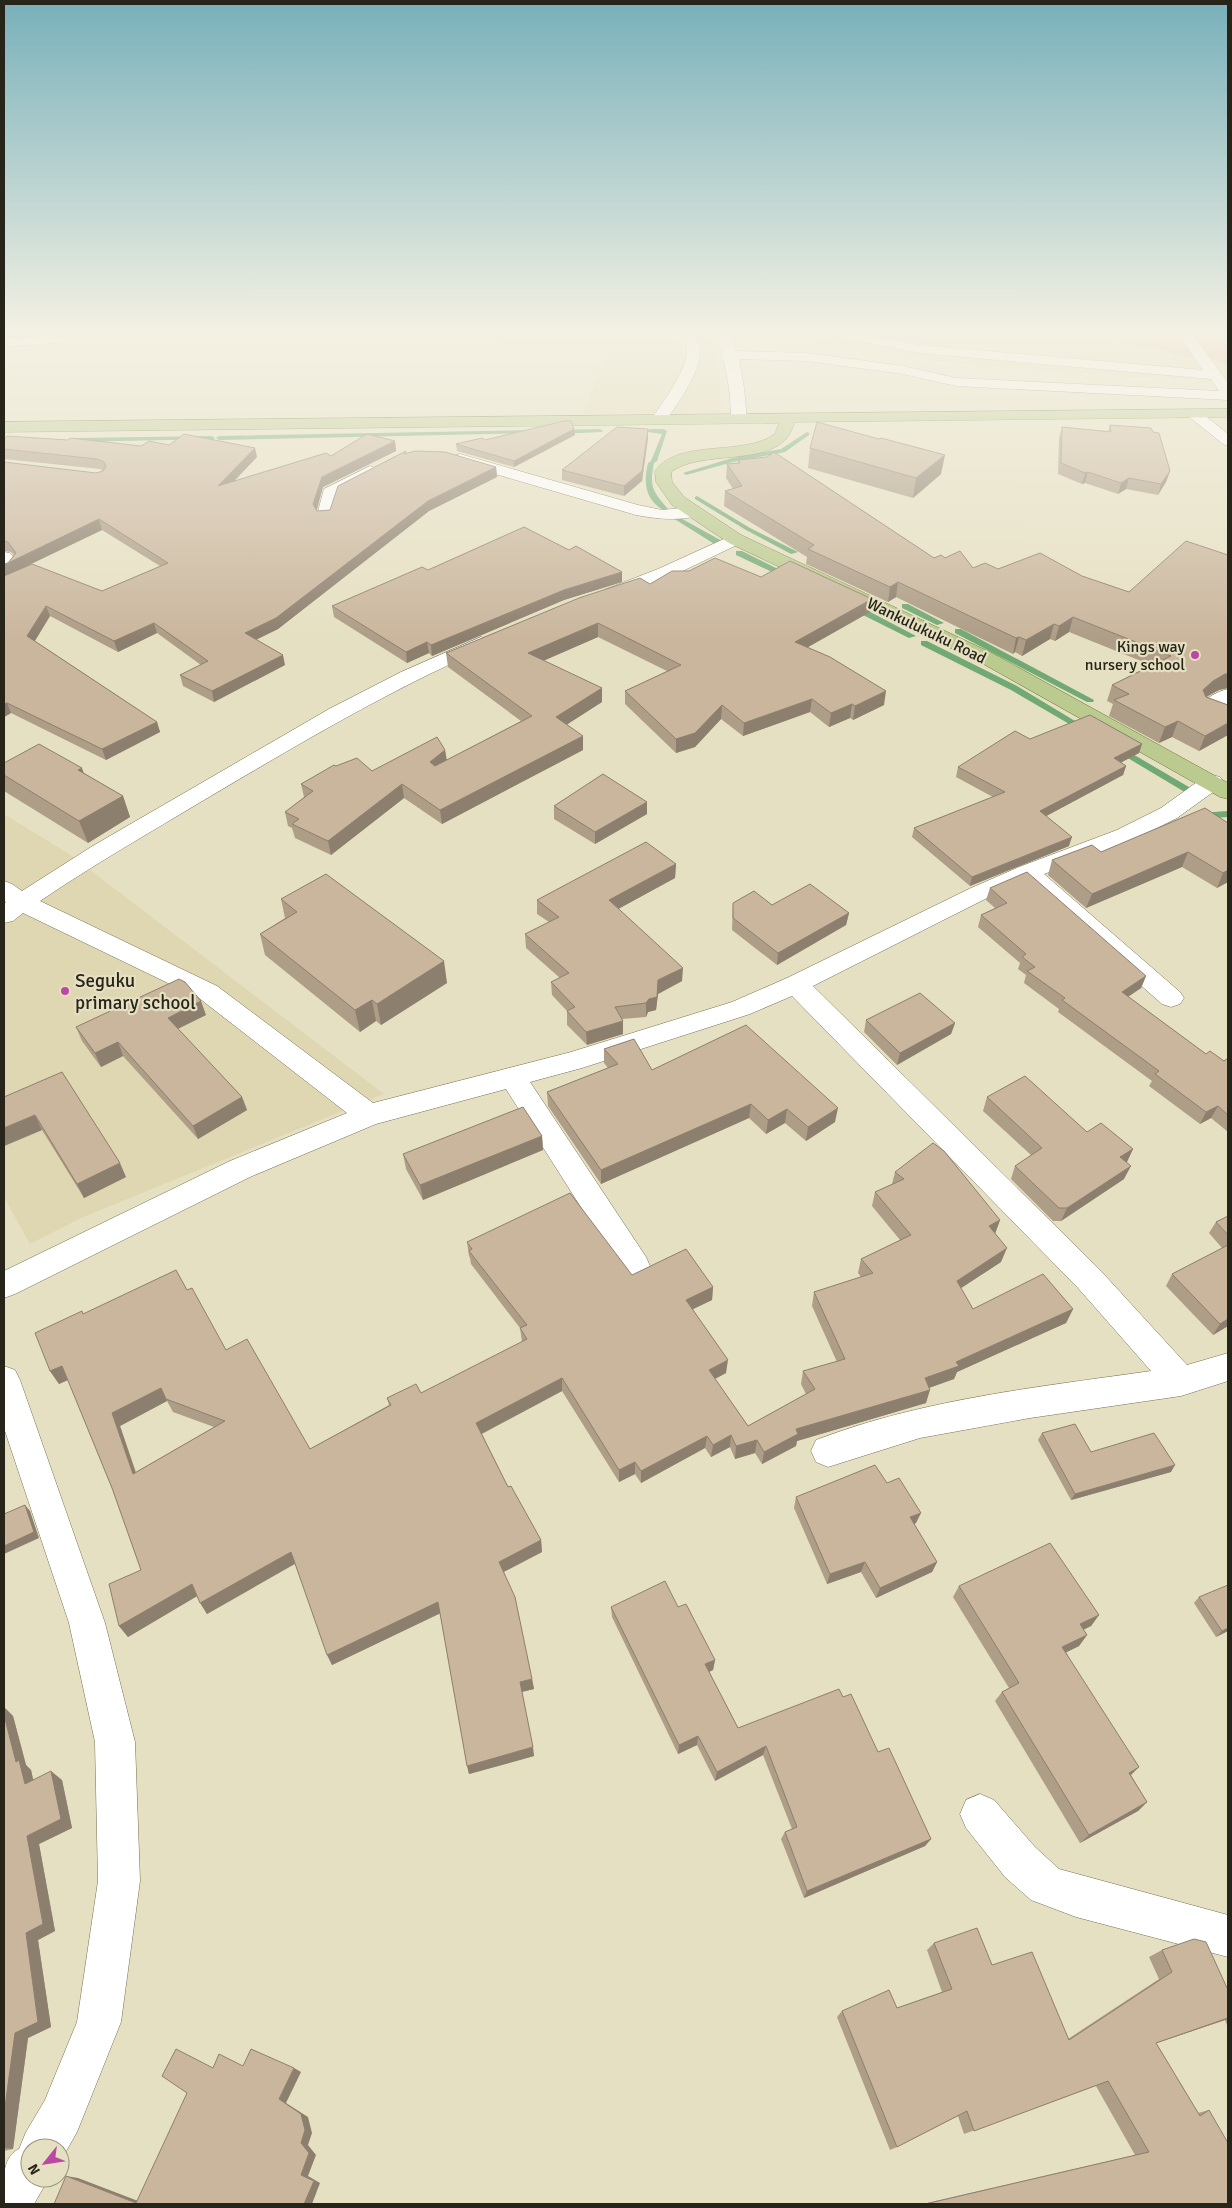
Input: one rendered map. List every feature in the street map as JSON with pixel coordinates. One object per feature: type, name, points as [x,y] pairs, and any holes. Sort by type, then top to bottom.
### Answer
[{"type":"main road","points":[[697,434],[701,456]]},
{"type":"main road","name":"Wankulukuku Road","points":[[783,434],[778,441],[758,448],[701,456],[675,462],[663,471],[664,482],[678,501],[735,539],[985,657],[1222,786]]},
{"type":"street","points":[[447,455],[636,510],[662,515],[692,512]]},
{"type":"street","points":[[325,515],[330,492],[387,462]]},
{"type":"street","points":[[591,600],[628,588],[735,539]]},
{"type":"street","points":[[4,557],[9,563],[4,568]]},
{"type":"street","points":[[10,902],[72,869],[345,709],[400,680],[498,636]]},
{"type":"street","points":[[1228,695],[1209,707],[1228,716]]},
{"type":"street","points":[[4,1285],[240,1168],[369,1115],[573,1060],[741,1008],[796,984],[979,892],[1134,830],[1222,786]]},
{"type":"street","points":[[1027,872],[1171,998]]},
{"type":"street","points":[[10,902],[208,992],[369,1115]]},
{"type":"street","points":[[796,984],[1089,1279],[1181,1381]]},
{"type":"street","points":[[512,1076],[635,1266]]},
{"type":"street","points":[[828,1451],[920,1423],[1030,1402],[1181,1381],[1228,1367]]},
{"type":"street","points":[[4,1380],[87,1623],[115,1742],[119,1881],[99,2022],[61,2116],[48,2138]]},
{"type":"street","points":[[980,1814],[1020,1862],[1046,1885],[1076,1896],[1228,1936]]},
{"type":"street","points":[[6,2204],[20,2183]]},
{"type":"shaded area","points":[[4,814],[69,854],[384,1094],[81,1218],[30,1244],[4,1197]]},
{"type":"building","points":[[184,434],[255,448],[218,486],[326,453],[331,456],[367,434],[395,441],[322,477],[313,504],[317,511],[330,510],[338,486],[406,451],[404,454],[415,451],[445,452],[496,467],[428,501],[276,618],[245,633],[283,655],[212,691],[180,675],[208,661],[154,623],[114,641],[46,606],[27,636],[157,722],[102,749],[7,703],[4,704],[4,576],[32,564],[102,591],[168,563],[99,519],[4,565],[16,553],[8,542],[4,541],[4,462],[96,473],[103,471],[106,467],[104,462],[97,459],[4,449],[4,439],[7,436],[68,440],[70,438],[141,446],[149,441],[169,445]]},
{"type":"building","points":[[510,434],[565,434],[514,461],[456,444],[482,438],[485,440]]},
{"type":"building","points":[[608,434],[647,434],[642,471],[624,486],[562,470]]},
{"type":"building","points":[[814,434],[861,434],[945,455],[916,478],[810,448]]},
{"type":"building","points":[[1062,434],[1159,434],[1170,471],[1161,484],[1129,478],[1121,483],[1088,472],[1085,473],[1061,463]]},
{"type":"building","points":[[774,452],[934,558],[941,555],[945,558],[960,551],[973,568],[985,563],[998,569],[1040,553],[1082,576],[1129,592],[1186,541],[1228,555],[1228,674],[1213,681],[1203,690],[1206,697],[1228,705],[1228,723],[1205,736],[1178,721],[1165,727],[1114,700],[1129,694],[1112,685],[1171,656],[1073,617],[1059,626],[1054,624],[1026,640],[1019,637],[1016,638],[898,582],[890,587],[808,549],[814,545],[725,491],[742,486],[727,464],[740,463],[738,460],[767,457]]},
{"type":"building","points":[[524,527],[569,550],[576,546],[622,572],[564,590],[431,645],[427,642],[406,652],[332,606],[422,567],[428,570]]},
{"type":"building","points":[[715,558],[761,577],[790,561],[872,599],[795,642],[830,657],[886,691],[855,706],[852,704],[831,713],[812,699],[744,723],[722,705],[695,733],[676,739],[625,691],[681,665],[598,623],[528,653],[602,688],[556,717],[583,736],[440,810],[402,784],[328,841],[292,824],[299,819],[285,812],[313,791],[301,784],[334,765],[336,766],[357,758],[372,771],[437,737],[445,750],[430,762],[435,766],[532,716],[446,653],[579,598],[640,578],[650,584],[672,571],[689,571]]},
{"type":"building","points":[[1090,715],[1142,744],[1114,758],[1126,766],[1040,811],[1072,837],[972,877],[914,828],[1005,792],[958,767],[1015,731],[1030,739]]},
{"type":"building","points":[[39,744],[82,768],[78,770],[123,796],[79,821],[4,775],[4,763]]},
{"type":"building","points":[[603,774],[647,802],[595,832],[554,806]]},
{"type":"building","points":[[1205,808],[1228,823],[1228,870],[1223,873],[1188,852],[1092,894],[1052,860],[1092,845],[1101,852]]},
{"type":"building","points":[[646,842],[676,864],[609,900],[683,968],[658,980],[657,997],[649,999],[646,1003],[615,1007],[623,1021],[586,1032],[567,1011],[575,1007],[551,982],[569,973],[525,934],[559,917],[537,900]]},
{"type":"building","points":[[1027,872],[1146,976],[1122,992],[1206,1054],[1210,1051],[1224,1061],[1228,1058],[1228,1115],[1218,1106],[1206,1112],[1155,1074],[1159,1071],[1062,1000],[1065,998],[1027,971],[1035,967],[1022,957],[1026,954],[981,915],[1007,903],[990,888]]},
{"type":"building","points":[[326,874],[444,961],[377,1004],[372,1000],[355,1010],[260,934],[297,912],[281,899]]},
{"type":"building","points":[[810,884],[849,913],[778,953],[733,918],[733,903],[754,891],[772,905]]},
{"type":"building","points":[[179,979],[185,982],[201,1001],[168,1018],[242,1097],[193,1126],[118,1042],[95,1053],[76,1027]]},
{"type":"building","points":[[920,993],[955,1023],[900,1053],[866,1020]]},
{"type":"building","points":[[746,1025],[838,1108],[808,1127],[787,1109],[768,1120],[751,1104],[601,1170],[547,1092],[618,1064],[604,1049],[634,1039],[652,1070]]},
{"type":"building","points":[[62,1072],[120,1163],[77,1184],[35,1115],[4,1128],[4,1097]]},
{"type":"building","points":[[1025,1076],[1087,1132],[1101,1123],[1133,1149],[1120,1157],[1131,1166],[1067,1208],[1059,1208],[1015,1166],[1042,1148],[987,1097]]},
{"type":"building","points":[[523,1107],[542,1136],[420,1185],[403,1154]]},
{"type":"building","points":[[933,1143],[944,1151],[1000,1220],[989,1226],[1007,1248],[957,1281],[973,1309],[1043,1274],[1073,1309],[956,1362],[959,1366],[925,1378],[930,1390],[796,1429],[798,1434],[764,1452],[757,1440],[736,1446],[731,1435],[713,1445],[707,1436],[641,1471],[635,1462],[619,1470],[562,1378],[476,1423],[508,1487],[511,1486],[541,1540],[499,1562],[515,1597],[532,1679],[520,1682],[533,1747],[467,1766],[438,1602],[327,1655],[291,1552],[200,1603],[192,1584],[119,1626],[109,1584],[141,1570],[112,1488],[62,1366],[50,1371],[35,1333],[82,1311],[83,1314],[176,1270],[187,1290],[192,1288],[226,1350],[247,1339],[310,1449],[391,1405],[387,1398],[416,1384],[421,1393],[527,1339],[520,1328],[527,1325],[469,1251],[472,1249],[467,1242],[570,1193],[632,1275],[686,1249],[713,1287],[686,1300],[728,1360],[709,1370],[748,1426],[815,1389],[803,1371],[845,1359],[814,1292],[873,1273],[861,1259],[911,1235],[875,1192],[904,1179],[895,1172]],"holes":[[[161,1388],[166,1399],[225,1421],[133,1474],[112,1413]]]},
{"type":"building","points":[[1228,1216],[1228,1235],[1216,1222]]},
{"type":"building","points":[[1228,1245],[1228,1319],[1220,1324],[1172,1274]]},
{"type":"building","points":[[1075,1424],[1091,1452],[1154,1433],[1175,1465],[1075,1494],[1042,1433]]},
{"type":"building","points":[[875,1465],[887,1483],[899,1478],[921,1513],[910,1517],[937,1562],[880,1588],[865,1562],[830,1574],[796,1497]]},
{"type":"building","points":[[25,1505],[34,1532],[4,1546],[4,1514]]},
{"type":"building","points":[[1050,1543],[1099,1615],[1080,1624],[1087,1635],[1062,1647],[1139,1767],[1129,1773],[1147,1802],[1089,1835],[1002,1692],[1019,1683],[959,1586]]},
{"type":"building","points":[[665,1581],[678,1607],[686,1604],[715,1660],[705,1664],[738,1728],[839,1689],[843,1697],[851,1694],[878,1752],[889,1748],[931,1839],[807,1891],[785,1832],[797,1827],[766,1746],[717,1772],[698,1736],[679,1745],[611,1607]]},
{"type":"building","points":[[1228,1585],[1228,1628],[1222,1631],[1199,1597]]},
{"type":"building","points":[[4,1715],[16,1762],[19,1760],[25,1784],[51,1771],[61,1819],[27,1836],[43,1924],[26,1933],[38,2022],[15,2033],[4,2114]]},
{"type":"building","points":[[977,1928],[992,1965],[1032,1952],[1069,2040],[1172,1972],[1162,1950],[1194,1939],[1206,1942],[1228,1990],[1228,2018],[1156,2043],[1200,2116],[1209,2110],[1228,2143],[1228,2204],[925,2204],[1149,2152],[1108,2081],[974,2131],[967,2111],[897,2147],[842,2011],[889,1990],[897,2008],[952,1989],[934,1943]]},
{"type":"building","points":[[176,2049],[213,2068],[219,2054],[243,2066],[251,2049],[294,2068],[279,2099],[301,2114],[305,2130],[301,2143],[309,2153],[301,2175],[314,2181],[304,2204],[54,2204],[61,2188],[70,2188],[70,2178],[136,2203],[187,2093],[162,2076]]},
{"type":"waterway","points":[[385,435],[432,434]]},
{"type":"waterway","points":[[686,473],[732,460],[783,451],[807,434]]},
{"type":"waterway","points":[[219,438],[380,435]]},
{"type":"waterway","points":[[654,461],[663,436]]},
{"type":"waterway","points":[[73,440],[212,438]]},
{"type":"waterway","points":[[651,463],[648,478],[649,489],[665,509]]},
{"type":"waterway","points":[[697,498],[748,529],[794,552]]},
{"type":"waterway","points":[[675,517],[719,543]]},
{"type":"waterway","points":[[739,553],[788,576]]},
{"type":"waterway","points":[[905,606],[940,623]]},
{"type":"waterway","points":[[854,607],[912,636]]},
{"type":"waterway","points":[[958,631],[1090,700]]},
{"type":"waterway","points":[[924,643],[1014,688],[1086,730]]},
{"type":"waterway","points":[[1119,749],[1191,792]]},
{"type":"waterway","points":[[1200,816],[1228,814]]},
{"type":"place","name":"Kings way nursery school","points":[[1195,655]]},
{"type":"place","name":"Seguku primary school","points":[[65,991]]}]
